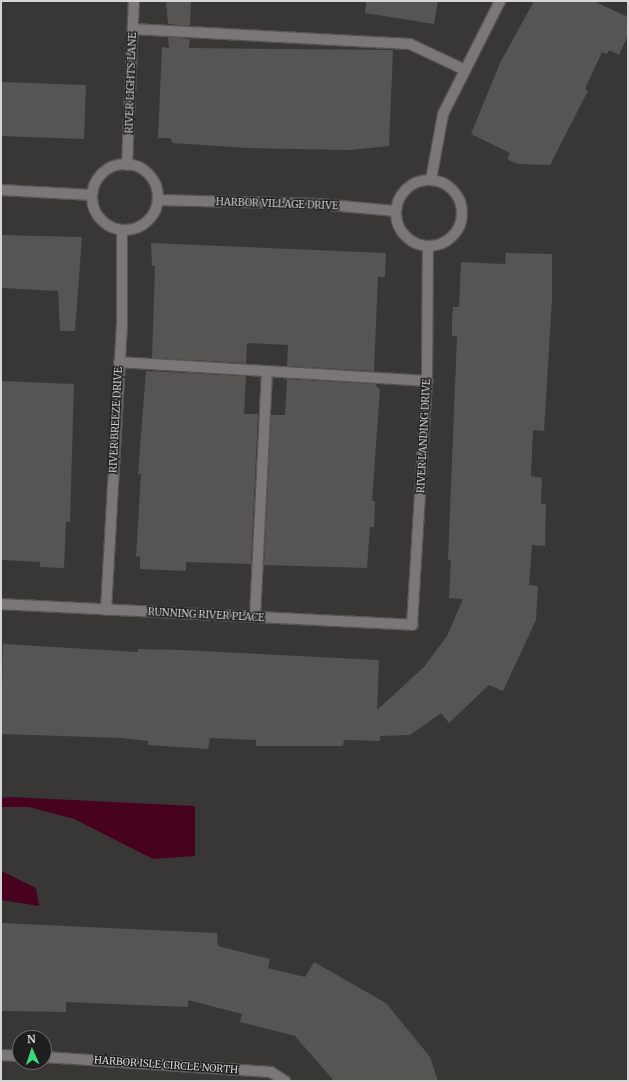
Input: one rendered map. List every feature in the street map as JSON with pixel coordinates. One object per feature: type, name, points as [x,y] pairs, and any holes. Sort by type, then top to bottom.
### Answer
[{"type":"street","name":"RIVER LIGHTS LANE","points":[[127,164],[134,1]]},
{"type":"street","points":[[431,180],[442,114],[500,1]]},
{"type":"street","points":[[133,29],[410,44],[465,70]]},
{"type":"street","points":[[127,164],[150,176],[158,200],[147,222],[122,230],[100,219],[92,195],[103,172],[127,164]]},
{"type":"street","points":[[431,180],[454,190],[463,215],[452,238],[428,246],[404,236],[396,211],[407,188],[431,180]]},
{"type":"street","points":[[1,190],[92,195]]},
{"type":"street","name":"HARBOR VILLAGE DRIVE","points":[[158,200],[319,204],[396,211]]},
{"type":"street","name":"RIVER BREEZE DRIVE","points":[[106,610],[119,362],[122,230]]},
{"type":"street","name":"RIVER LANDING DRIVE","points":[[412,625],[427,381],[428,246]]},
{"type":"street","points":[[119,362],[427,381]]},
{"type":"street","points":[[256,617],[267,372]]},
{"type":"street","name":"RUNNING RIVER PLACE","points":[[1,604],[412,625]]},
{"type":"street","points":[[1,1055],[12,1056]]},
{"type":"street","name":"HARBOR ISLE CIRCLE NORTH","points":[[52,1058],[270,1072],[285,1081]]},
{"type":"shaded area","points":[[10,797],[195,806],[195,856],[153,859],[74,819],[29,807],[1,807],[1,798]]},
{"type":"shaded area","points":[[1,871],[36,888],[39,906],[1,900]]},
{"type":"building","points":[[166,1],[191,1],[190,26],[168,24]]},
{"type":"building","points":[[366,1],[438,1],[434,24],[365,13]]},
{"type":"building","points":[[534,1],[593,1],[628,17],[628,35],[619,55],[609,50],[607,54],[602,52],[585,89],[588,91],[550,165],[518,164],[507,159],[510,153],[471,134],[500,63]]},
{"type":"building","points":[[168,37],[190,39],[189,48],[393,50],[389,146],[350,150],[247,148],[173,143],[170,138],[158,138],[162,47],[169,48]]},
{"type":"building","points":[[1,82],[86,85],[84,139],[1,136]]},
{"type":"building","points":[[1,235],[82,237],[75,331],[60,331],[58,291],[1,288]]},
{"type":"building","points":[[151,243],[386,253],[385,277],[378,277],[374,371],[287,366],[288,345],[247,343],[246,363],[152,358],[155,266],[152,266]]},
{"type":"building","points":[[506,253],[552,254],[552,299],[544,431],[533,430],[531,476],[542,478],[541,504],[546,504],[545,546],[532,545],[529,585],[538,586],[536,620],[503,691],[489,685],[449,723],[441,713],[410,735],[380,736],[380,741],[344,740],[343,746],[256,746],[256,740],[210,738],[208,749],[148,745],[148,741],[122,738],[1,734],[3,644],[138,652],[138,649],[181,650],[379,660],[377,710],[424,667],[447,636],[463,599],[449,598],[451,560],[448,560],[457,336],[452,336],[452,321],[453,307],[459,307],[461,262],[505,264]]},
{"type":"building","points":[[146,371],[246,376],[244,414],[258,414],[251,564],[186,562],[186,571],[140,569],[140,556],[136,557],[141,474],[138,474]]},
{"type":"building","points":[[287,379],[375,384],[380,390],[372,501],[375,501],[374,527],[370,527],[367,568],[264,565],[271,415],[285,415]]},
{"type":"building","points":[[1,381],[74,384],[70,522],[66,522],[64,568],[40,567],[40,562],[1,560]]},
{"type":"building","points":[[1,923],[217,933],[218,946],[270,959],[268,968],[305,977],[314,962],[386,1003],[430,1057],[438,1081],[334,1081],[295,1036],[240,1022],[242,1014],[188,1000],[188,1007],[66,1002],[66,1012],[1,1011]]}]
